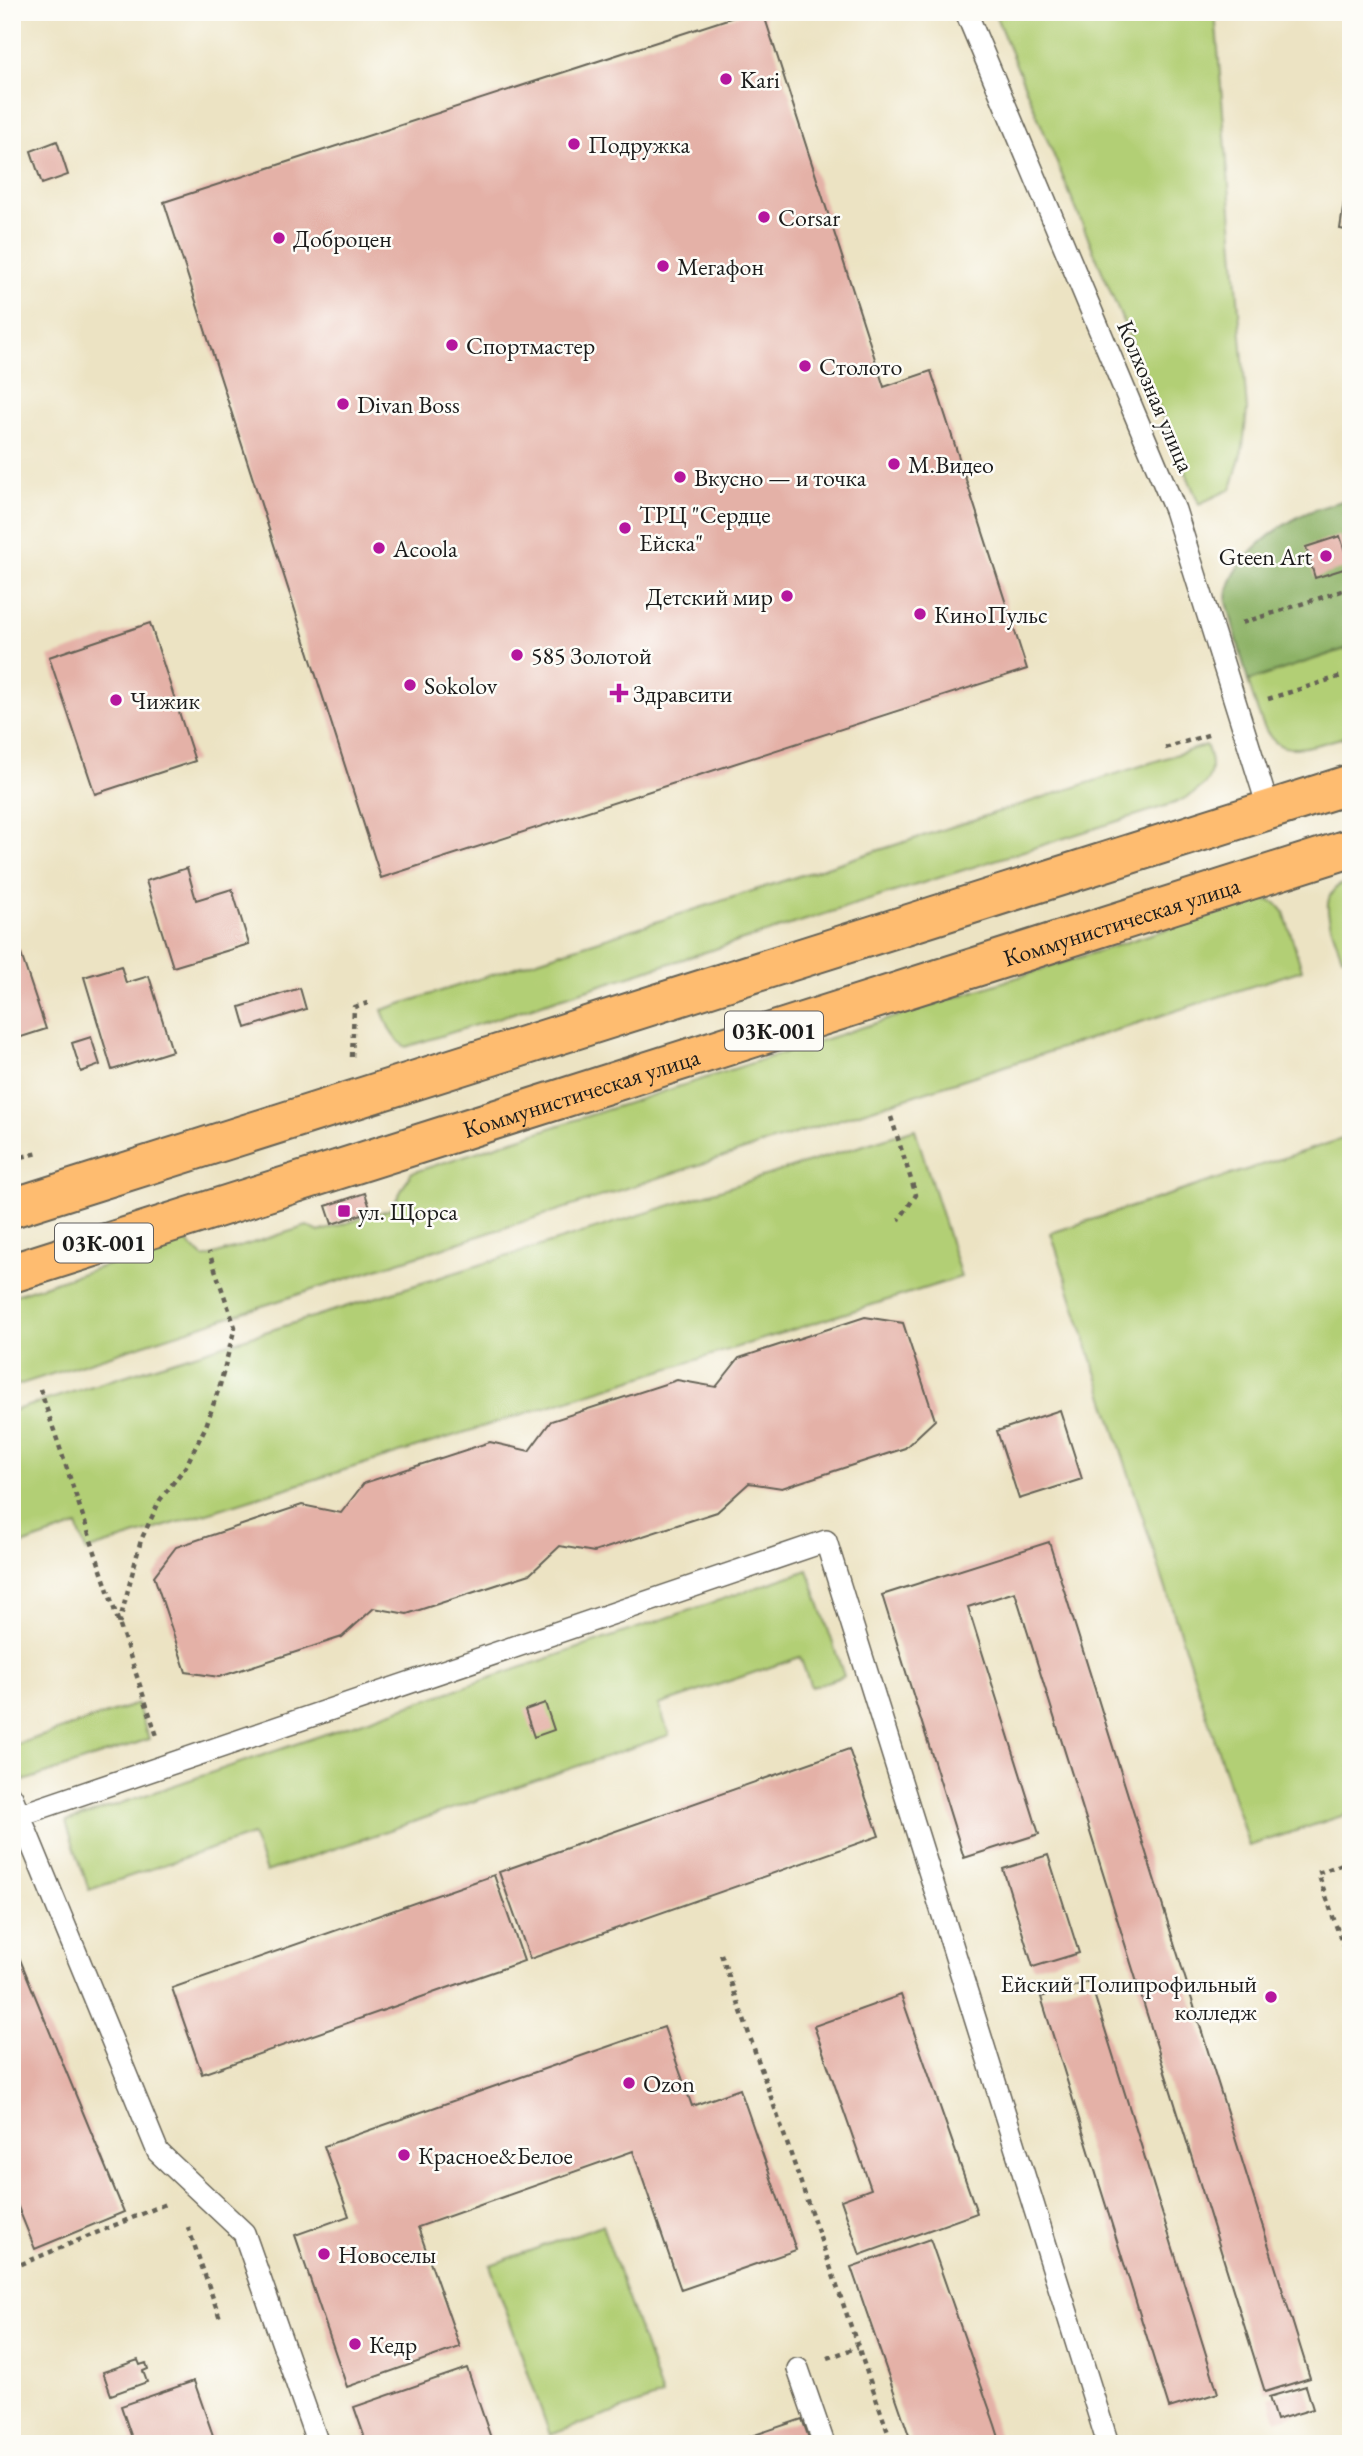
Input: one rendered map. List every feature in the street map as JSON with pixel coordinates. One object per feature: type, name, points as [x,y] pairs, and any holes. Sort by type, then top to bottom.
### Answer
[{"type":"main road","name":"03К-001","points":[[12,1208],[1351,784]]},
{"type":"main road","name":"Коммунистическая улица","points":[[12,1273],[1351,849]]},
{"type":"lane","name":"Колхозная улица","points":[[966,12],[1175,510],[1269,810]]},
{"type":"lane","points":[[318,2444],[244,2233],[158,2151],[16,1806],[167,1765],[826,1541],[1108,2444]]},
{"type":"lane","points":[[798,2369],[824,2444]]},
{"type":"path","points":[[1213,633],[1351,589]]},
{"type":"path","points":[[1237,709],[1351,673]]},
{"type":"path","points":[[1165,748],[1216,732]]},
{"type":"path","points":[[352,1065],[354,1007],[368,1003]]},
{"type":"path","points":[[891,1117],[916,1195],[899,1220]]},
{"type":"path","points":[[119,1624],[141,1540],[160,1500],[186,1466],[206,1426],[235,1327],[208,1248]]},
{"type":"path","points":[[40,1389],[167,1765]]},
{"type":"path","points":[[1351,1861],[1318,1873],[1351,1969]]},
{"type":"path","points":[[721,1954],[892,2444]]},
{"type":"path","points":[[12,2268],[178,2199],[158,2151]]},
{"type":"path","points":[[187,2223],[221,2321]]},
{"type":"green space","points":[[994,12],[1215,12],[1247,410],[1243,447],[1231,489],[1199,504]]},
{"type":"green space","points":[[1351,498],[1351,647],[1248,681],[1227,602],[1234,576],[1251,552],[1287,524],[1311,511]]},
{"type":"green space","points":[[1351,647],[1351,735],[1306,747],[1291,748],[1280,745],[1271,738],[1263,725],[1248,681]]},
{"type":"green space","points":[[1206,745],[1211,766],[1207,782],[1175,803],[406,1047],[393,1036],[382,1010]]},
{"type":"green space","points":[[1351,880],[1351,954],[1342,957],[1330,923],[1328,902],[1331,893]]},
{"type":"green space","points":[[1260,899],[1274,902],[1284,912],[1302,970],[12,1387],[12,1296],[184,1240],[204,1258],[307,1226],[319,1232],[391,1209],[411,1173]]},
{"type":"green space","points":[[915,1129],[961,1277],[86,1551],[77,1526],[12,1548],[12,1411]]},
{"type":"green space","points":[[1351,1136],[1351,1813],[1249,1846],[1051,1233]]},
{"type":"green space","points":[[808,1570],[844,1676],[811,1687],[800,1657],[659,1705],[669,1735],[266,1872],[252,1835],[89,1890],[66,1822]]},
{"type":"green space","points":[[137,1704],[149,1739],[24,1781],[12,1746]]},
{"type":"green space","points":[[602,2225],[662,2396],[550,2435],[490,2265]]},
{"type":"building","name":"ТРЦ \"Сердце Ейска\"","points":[[749,12],[763,12],[884,387],[931,371],[1027,669],[381,878],[164,202]]},
{"type":"building","points":[[57,141],[68,175],[42,184],[31,151]]},
{"type":"building","points":[[1348,175],[1351,176],[1351,231],[1340,229]]},
{"type":"building","points":[[1340,536],[1350,567],[1315,578],[1306,547]]},
{"type":"building","points":[[150,623],[195,761],[95,794],[49,657]]},
{"type":"building","points":[[187,868],[196,900],[232,889],[249,944],[173,967],[146,881]]},
{"type":"building","points":[[19,948],[46,1029],[12,1040],[12,951]]},
{"type":"building","points":[[121,966],[126,983],[149,976],[172,1051],[112,1070],[84,977]]},
{"type":"building","points":[[300,988],[306,1009],[246,1028],[240,1007]]},
{"type":"building","points":[[91,1037],[100,1065],[81,1072],[72,1043]]},
{"type":"building","points":[[365,1193],[371,1211],[332,1224],[326,1206]]},
{"type":"building","points":[[865,1317],[903,1323],[935,1420],[905,1448],[782,1488],[749,1483],[717,1512],[594,1552],[560,1546],[530,1574],[407,1614],[374,1608],[342,1637],[219,1677],[186,1672],[154,1576],[176,1547],[302,1505],[341,1513],[364,1483],[490,1442],[529,1451],[551,1421],[677,1380],[716,1387],[739,1358]]},
{"type":"building","points":[[1060,1410],[1082,1479],[1019,1499],[997,1431]]},
{"type":"building","points":[[1049,1542],[1310,2378],[1265,2392],[1015,1592],[968,1607],[1039,1834],[964,1858],[882,1595]]},
{"type":"building","points":[[545,1703],[554,1730],[534,1737],[525,1710]]},
{"type":"building","points":[[849,1749],[879,1836],[530,1959],[499,1872]]},
{"type":"building","points":[[1048,1855],[1079,1953],[1033,1967],[1003,1869]]},
{"type":"building","points":[[494,1875],[524,1961],[202,2074],[172,1988]]},
{"type":"building","points":[[12,1940],[124,2212],[35,2249],[12,2192]]},
{"type":"building","points":[[1090,1981],[1218,2393],[1169,2408],[1041,1997]]},
{"type":"building","points":[[901,1995],[977,2213],[860,2255],[841,2200],[871,2189],[814,2026]]},
{"type":"building","points":[[664,2027],[692,2106],[740,2089],[796,2250],[681,2290],[633,2151],[418,2227],[460,2347],[347,2387],[295,2235],[349,2216],[324,2146]]},
{"type":"building","points":[[930,2239],[1001,2444],[912,2444],[851,2267]]},
{"type":"building","points":[[138,2360],[140,2365],[146,2363],[148,2369],[143,2371],[147,2382],[111,2395],[103,2372]]},
{"type":"building","points":[[467,2368],[493,2444],[367,2444],[354,2407]]},
{"type":"building","points":[[194,2381],[216,2444],[134,2444],[121,2406]]},
{"type":"building","points":[[1306,2386],[1313,2409],[1276,2420],[1269,2397]]},
{"type":"building","points":[[802,2419],[811,2444],[731,2444],[731,2443]]},
{"type":"place","name":"Kari","points":[[726,79]]},
{"type":"place","name":"Подружка","points":[[574,144]]},
{"type":"place","name":"Corsar","points":[[764,217]]},
{"type":"place","name":"Доброцен","points":[[279,238]]},
{"type":"place","name":"Мегафон","points":[[663,266]]},
{"type":"place","name":"Спортмастер","points":[[452,345]]},
{"type":"place","name":"Столото","points":[[805,366]]},
{"type":"place","name":"Divan Boss","points":[[343,404]]},
{"type":"place","name":"М.Видео","points":[[894,464]]},
{"type":"place","name":"Вкусно — и точка","points":[[680,477]]},
{"type":"place","name":"ТРЦ \"Сердце Ейска\"","points":[[625,528]]},
{"type":"place","name":"Acoola","points":[[379,548]]},
{"type":"place","name":"Gteen Art","points":[[1326,556]]},
{"type":"place","name":"Детский мир","points":[[787,596]]},
{"type":"place","name":"КиноПульс","points":[[920,614]]},
{"type":"place","name":"585 Золотой","points":[[517,655]]},
{"type":"place","name":"Sokolov","points":[[410,685]]},
{"type":"place","name":"Здравсити","points":[[619,693]]},
{"type":"place","name":"Чижик","points":[[116,700]]},
{"type":"place","name":"ул. Щорса","points":[[344,1211]]},
{"type":"place","name":"Ейский Полипрофильный колледж","points":[[1271,1997]]},
{"type":"place","name":"Ozon","points":[[629,2083]]},
{"type":"place","name":"Красное&Белое","points":[[404,2155]]},
{"type":"place","name":"Новоселы","points":[[324,2254]]},
{"type":"place","name":"Кедр","points":[[355,2344]]}]
